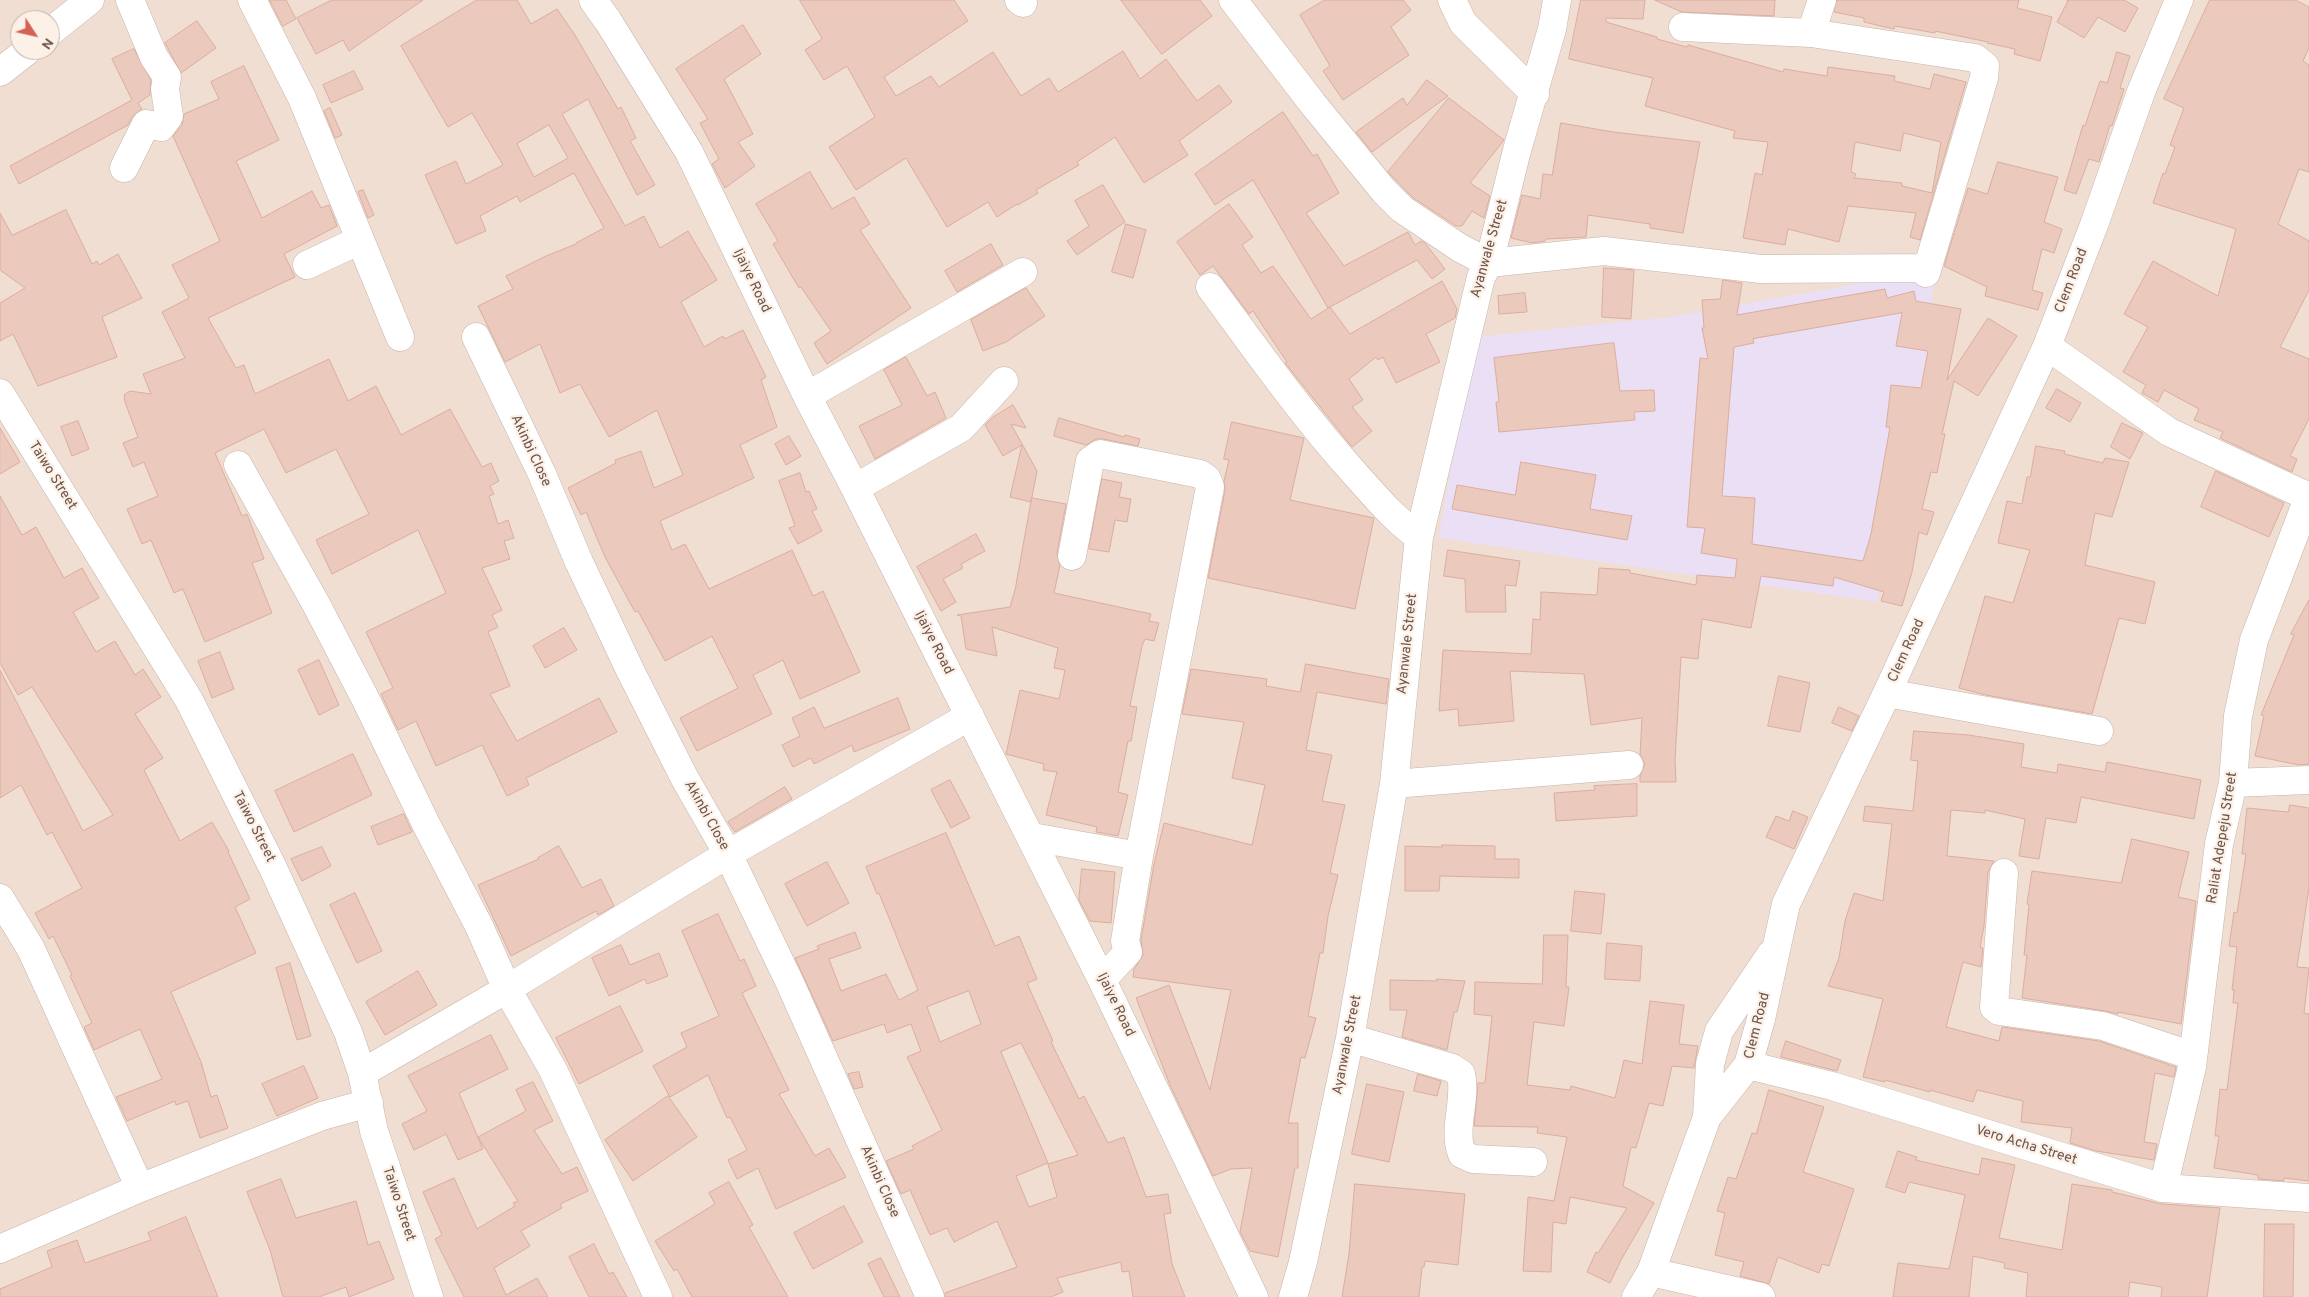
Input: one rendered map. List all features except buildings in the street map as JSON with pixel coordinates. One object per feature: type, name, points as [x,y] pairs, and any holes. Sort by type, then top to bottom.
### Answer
[{"type":"street","points":[[60,24],[90,0]]},
{"type":"street","points":[[124,168],[146,124],[161,127],[169,116],[165,90],[167,77],[154,57],[130,0]]},
{"type":"street","points":[[252,0],[302,98],[400,336]]},
{"type":"street","name":"Ijaiye Road","points":[[592,0],[608,21],[689,152],[806,396],[855,488],[1032,837],[1254,1297]]},
{"type":"street","points":[[1233,0],[1312,104],[1402,209],[1460,248],[1489,263],[1604,251],[1761,269],[1927,268],[1926,272],[1976,106],[1984,78],[1985,66],[1975,58],[1811,34],[1684,27]]},
{"type":"street","points":[[1452,0],[1463,23],[1535,94]]},
{"type":"street","name":"Ayanwale Street","points":[[1293,1297],[1303,1262],[1350,1038],[1394,784],[1418,536],[1481,278],[1489,263],[1517,150],[1535,94],[1552,29],[1557,0]]},
{"type":"street","points":[[1811,34],[1822,0]]},
{"type":"street","name":"Clem Road","points":[[1636,1297],[1652,1272],[1707,1116],[1748,1065],[1778,945],[1786,904],[1887,693],[2047,346],[2094,225],[2141,92],[2179,0]]},
{"type":"street","points":[[0,72],[15,60]]},
{"type":"street","points":[[307,264],[360,240]]},
{"type":"street","points":[[806,396],[1023,272]]},
{"type":"street","points":[[1210,288],[1290,396],[1344,462],[1399,523],[1418,536]]},
{"type":"street","name":"Akinbi Close","points":[[476,337],[542,474],[579,562],[630,670],[684,777],[728,854],[790,983],[930,1297]]},
{"type":"street","points":[[2047,346],[2169,432],[2309,496]]},
{"type":"street","points":[[855,488],[961,428],[1004,381]]},
{"type":"street","name":"Taiwo Street","points":[[0,393],[189,700],[273,868],[348,1032],[362,1073],[374,1132],[429,1297]]},
{"type":"street","points":[[1072,556],[1090,461],[1100,454],[1200,474],[1208,479],[1210,487],[1139,856],[1125,941],[1128,952],[1102,980]]},
{"type":"street","points":[[238,465],[316,604],[366,700],[427,826],[479,926],[507,989],[553,1070],[658,1297]]},
{"type":"street","name":"Raliat Adepeju Street","points":[[2163,1188],[2193,1056],[2219,844],[2233,783],[2238,716],[2254,640],[2309,496]]},
{"type":"street","points":[[1887,693],[2099,731]]},
{"type":"street","points":[[362,1073],[507,989],[728,854],[970,716]]},
{"type":"street","points":[[1394,784],[1629,765]]},
{"type":"street","points":[[2233,783],[2309,780]]},
{"type":"street","points":[[1032,837],[1139,856]]},
{"type":"street","points":[[2004,873],[1994,1007],[1999,1011],[2103,1026],[2193,1056]]},
{"type":"street","points":[[0,898],[31,949],[140,1188]]},
{"type":"street","points":[[1707,1116],[1710,1064],[1719,1031],[1778,945]]},
{"type":"street","points":[[1350,1038],[1452,1068],[1461,1074],[1464,1086],[1458,1144],[1462,1154],[1473,1159],[1533,1162]]},
{"type":"street","name":"Vero Acha Street","points":[[1748,1065],[1832,1086],[1992,1137],[2163,1188],[2309,1198]]},
{"type":"street","points":[[0,1249],[140,1188],[322,1116],[369,1103]]},
{"type":"street","points":[[1652,1272],[1761,1297]]},
{"type":"shaded area","points":[[0,0],[2309,0],[2309,1297],[0,1297]]},
{"type":"shaded area","points":[[1935,270],[1927,350],[1896,537],[1877,602],[1438,538],[1475,337],[1670,317]]}]
